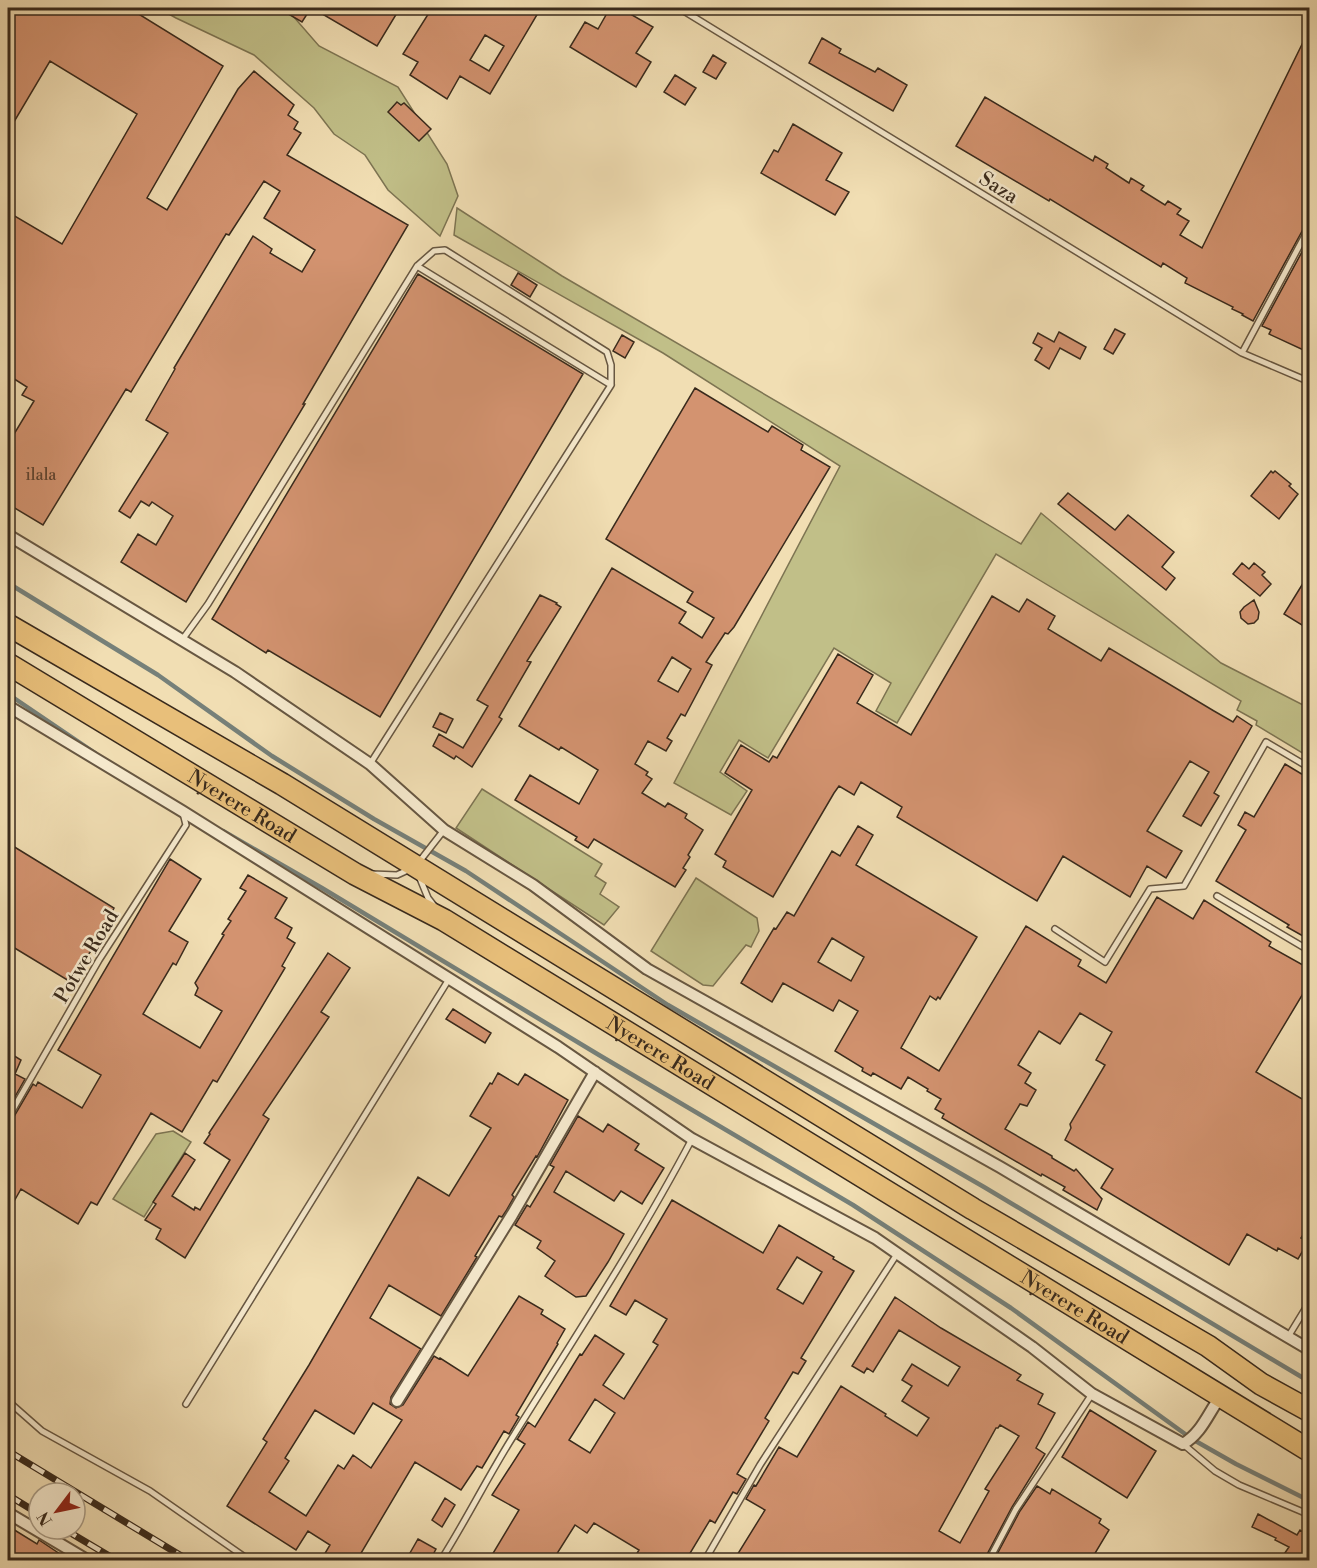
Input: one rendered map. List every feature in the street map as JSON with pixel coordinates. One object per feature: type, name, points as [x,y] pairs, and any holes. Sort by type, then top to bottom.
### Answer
[{"type":"highway","name":"Nyerere Road","points":[[8,625],[282,784],[963,1203],[1208,1346],[1261,1384],[1310,1411]]},
{"type":"highway","name":"Nyerere Road","points":[[8,664],[355,874],[444,920],[1310,1451]]},
{"type":"street","points":[[8,535],[235,672],[370,764],[444,830],[533,885],[647,969],[1000,1167],[1310,1350]]},
{"type":"street","points":[[8,706],[182,811],[558,1047],[692,1139],[875,1238],[1032,1347],[1092,1394],[1183,1444],[1192,1439],[1202,1427],[1211,1408],[1221,1396]]},
{"type":"street","points":[[397,1401],[512,1215],[595,1072]]},
{"type":"street","points":[[8,1513],[87,1560]]},
{"type":"lane","name":"Saza","points":[[679,8],[1242,352],[1310,382]]},
{"type":"lane","points":[[1242,352],[1310,226]]},
{"type":"lane","points":[[183,640],[208,604],[417,266],[434,251],[445,250],[607,352],[611,385],[370,764]]},
{"type":"lane","points":[[417,266],[611,385]]},
{"type":"lane","points":[[1055,929],[1105,962],[1150,889],[1184,886],[1266,742],[1310,768]]},
{"type":"lane","name":"Potwe Road","points":[[8,1118],[99,960],[186,825],[182,811]]},
{"type":"lane","points":[[355,874],[397,875],[416,865],[444,830]]},
{"type":"lane","points":[[416,865],[428,898],[444,920]]},
{"type":"lane","points":[[1217,896],[1310,951]]},
{"type":"lane","points":[[186,1404],[449,979]]},
{"type":"lane","points":[[441,1560],[512,1438],[623,1261],[692,1139]]},
{"type":"lane","points":[[705,1560],[760,1465],[897,1254]]},
{"type":"lane","points":[[1288,1337],[1310,1301]]},
{"type":"lane","points":[[989,1560],[1016,1509],[1092,1394]]},
{"type":"lane","points":[[8,1401],[42,1431],[150,1491],[249,1560]]},
{"type":"lane","points":[[1183,1444],[1215,1471],[1239,1485],[1310,1515]]},
{"type":"shaded area","points":[[158,8],[286,8],[319,46],[398,87],[447,164],[458,196],[440,236],[388,190],[365,155],[334,134],[314,108],[254,55]]},
{"type":"shaded area","points":[[457,208],[562,276],[1021,544],[1041,513],[1221,663],[1309,708],[1309,757],[1256,725],[1257,721],[1237,710],[1241,701],[996,554],[897,723],[876,711],[891,683],[834,648],[768,758],[739,740],[720,772],[747,791],[731,815],[674,783],[840,466],[663,353],[454,235]]},
{"type":"shaded area","points":[[482,789],[602,864],[595,876],[606,883],[600,894],[619,907],[604,925],[456,828]]},
{"type":"shaded area","points":[[696,878],[757,918],[759,931],[751,947],[746,945],[713,986],[703,985],[651,951]]},
{"type":"shaded area","points":[[173,1131],[191,1142],[144,1217],[113,1199],[156,1134]]},
{"type":"building","points":[[8,8],[129,8],[223,66],[147,198],[167,210],[238,89],[254,71],[294,105],[288,115],[298,122],[294,129],[301,133],[287,155],[408,225],[303,404],[305,404],[186,602],[121,562],[138,534],[156,545],[173,516],[152,502],[149,506],[141,501],[130,518],[119,511],[168,433],[146,420],[174,368],[253,236],[272,249],[270,253],[302,272],[315,250],[264,218],[280,191],[264,181],[229,235],[226,234],[131,392],[126,389],[43,525],[8,504],[8,444],[34,401],[22,395],[27,387],[8,375],[8,212],[62,244],[137,114],[50,61],[8,132]]},
{"type":"building","points":[[278,8],[311,8],[302,22]]},
{"type":"building","points":[[312,8],[400,8],[377,46]]},
{"type":"building","points":[[432,8],[541,8],[490,94],[460,76],[447,99],[410,75],[418,62],[403,54]],"holes":[[[485,35],[504,46],[489,71],[470,60]]]},
{"type":"building","points":[[610,8],[620,8],[653,27],[636,53],[651,62],[636,87],[570,47],[585,22],[598,29]]},
{"type":"building","points":[[1310,28],[1310,221],[1306,224],[1253,321],[1232,309],[1233,307],[1185,283],[1187,278],[1163,263],[1161,267],[1050,199],[1049,201],[956,146],[985,97],[1093,161],[1095,156],[1108,164],[1106,168],[1129,183],[1131,178],[1144,186],[1141,190],[1165,205],[1168,201],[1181,209],[1177,214],[1189,221],[1180,235],[1202,248]]},
{"type":"building","points":[[822,38],[841,49],[839,53],[875,72],[878,68],[907,85],[893,111],[809,63]]},
{"type":"building","points":[[713,55],[726,63],[716,79],[703,72]]},
{"type":"building","points":[[675,75],[696,88],[685,105],[664,92]]},
{"type":"building","points":[[397,102],[401,105],[404,103],[431,129],[419,141],[388,112]]},
{"type":"building","points":[[793,124],[842,153],[826,180],[849,192],[835,215],[761,173],[774,150],[778,152]]},
{"type":"building","points":[[1310,237],[1310,353],[1269,334],[1271,330],[1262,326]]},
{"type":"building","points":[[518,273],[537,285],[530,297],[511,285]]},
{"type":"building","points":[[418,274],[583,374],[380,717],[268,650],[266,653],[212,619]]},
{"type":"building","points":[[1115,329],[1125,334],[1113,354],[1104,349]]},
{"type":"building","points":[[1059,332],[1086,347],[1080,359],[1060,348],[1049,369],[1035,360],[1042,348],[1033,343],[1038,333],[1054,342]]},
{"type":"building","points":[[622,335],[634,342],[625,358],[613,351]]},
{"type":"building","points":[[695,388],[768,432],[772,426],[803,445],[801,450],[830,467],[734,627],[728,634],[725,633],[706,662],[712,665],[685,716],[681,714],[667,738],[672,741],[666,751],[648,741],[635,764],[648,772],[646,775],[652,779],[642,793],[665,807],[668,803],[687,814],[685,818],[703,830],[688,855],[690,857],[683,868],[686,870],[675,887],[594,839],[588,848],[575,840],[577,837],[515,800],[530,775],[579,804],[598,770],[561,747],[559,750],[519,726],[612,568],[686,612],[679,623],[702,638],[714,618],[687,602],[693,592],[606,539]],"holes":[[[672,657],[691,669],[678,692],[658,681]]]},
{"type":"building","points":[[1271,471],[1273,473],[1275,471],[1291,484],[1289,486],[1298,494],[1279,519],[1251,496]]},
{"type":"building","points":[[1068,493],[1115,530],[1128,515],[1174,552],[1162,567],[1175,578],[1166,590],[1058,504]]},
{"type":"building","points":[[1242,563],[1249,569],[1254,563],[1265,572],[1262,575],[1271,584],[1260,596],[1233,574]]},
{"type":"building","points":[[1310,572],[1310,630],[1284,614]]},
{"type":"building","points":[[540,595],[561,607],[527,661],[531,662],[499,717],[502,719],[472,767],[456,756],[454,759],[433,746],[439,734],[463,748],[488,706],[477,700]]},
{"type":"building","points":[[992,596],[1019,612],[1027,599],[1055,616],[1048,629],[1101,661],[1109,648],[1233,722],[1237,716],[1252,726],[1214,793],[1219,796],[1201,826],[1183,816],[1209,772],[1190,761],[1147,831],[1182,851],[1166,878],[1147,866],[1130,897],[1063,856],[1037,901],[897,817],[902,807],[861,782],[854,795],[839,786],[773,897],[723,867],[726,861],[715,854],[752,790],[725,773],[741,745],[769,762],[773,756],[777,758],[838,654],[873,675],[857,703],[911,735]]},
{"type":"building","points":[[1254,600],[1259,612],[1258,619],[1248,624],[1241,618],[1240,612]]},
{"type":"building","points":[[440,713],[453,719],[446,733],[433,727]]},
{"type":"building","points":[[1285,764],[1310,779],[1310,940],[1216,881],[1246,830],[1238,825],[1245,812],[1254,817]]},
{"type":"building","points":[[858,826],[873,835],[856,865],[977,937],[940,999],[938,997],[936,1000],[930,996],[901,1048],[939,1071],[1026,926],[1081,960],[1078,966],[1106,983],[1157,897],[1193,919],[1204,900],[1271,942],[1269,946],[1310,969],[1310,982],[1256,1072],[1302,1099],[1310,1086],[1310,1224],[1301,1238],[1308,1242],[1298,1259],[1278,1248],[1277,1251],[1247,1234],[1229,1265],[1101,1188],[1113,1169],[1065,1140],[1071,1128],[1070,1124],[1105,1065],[1096,1060],[1112,1032],[1080,1013],[1060,1044],[1039,1031],[1018,1065],[1031,1073],[1025,1083],[1036,1090],[1027,1106],[1020,1104],[1005,1129],[1074,1171],[1076,1169],[1102,1199],[1097,1210],[1063,1190],[1065,1187],[1042,1174],[1041,1176],[942,1118],[944,1114],[935,1109],[941,1099],[927,1091],[928,1089],[908,1077],[901,1089],[873,1073],[871,1076],[862,1071],[863,1068],[835,1051],[858,1011],[839,1000],[833,1011],[783,983],[772,1002],[741,983],[774,928],[776,929],[787,912],[794,916],[832,851],[840,856]],"holes":[[[832,938],[864,957],[851,981],[818,962]]]},
{"type":"building","points":[[8,843],[114,908],[96,944],[69,981],[8,944]]},
{"type":"building","points":[[170,859],[201,879],[169,931],[188,942],[176,965],[173,963],[143,1014],[200,1048],[222,1011],[195,995],[198,988],[195,983],[224,935],[222,934],[231,921],[228,919],[246,891],[240,888],[248,875],[287,898],[275,918],[292,928],[287,938],[295,943],[282,966],[285,968],[217,1082],[213,1080],[182,1132],[151,1113],[97,1205],[91,1202],[78,1224],[21,1189],[8,1212],[8,1123],[33,1084],[36,1086],[38,1082],[82,1108],[101,1075],[58,1050]]},
{"type":"building","points":[[328,953],[350,968],[321,1012],[329,1017],[263,1115],[269,1119],[185,1258],[156,1239],[161,1229],[145,1220],[156,1204],[153,1202],[185,1153],[195,1160],[172,1196],[194,1210],[195,1207],[200,1210],[230,1160],[204,1143]]},
{"type":"building","points":[[453,1009],[491,1033],[485,1043],[446,1019]]},
{"type":"building","points":[[8,1052],[21,1060],[15,1074],[25,1079],[8,1109]]},
{"type":"building","points":[[498,1073],[518,1085],[525,1074],[568,1100],[537,1157],[512,1195],[514,1197],[506,1211],[502,1217],[499,1216],[441,1316],[389,1285],[370,1318],[421,1349],[391,1397],[390,1404],[396,1408],[403,1405],[434,1356],[468,1376],[519,1296],[543,1310],[541,1314],[565,1329],[516,1415],[519,1417],[509,1434],[504,1431],[482,1468],[477,1466],[461,1490],[415,1462],[357,1560],[321,1560],[330,1545],[308,1531],[296,1550],[227,1506],[267,1442],[263,1439],[309,1365],[418,1177],[449,1196],[491,1128],[470,1116],[490,1083],[492,1084]],"holes":[[[373,1403],[402,1420],[371,1468],[353,1455],[344,1469],[338,1465],[306,1516],[269,1492],[289,1461],[285,1458],[315,1410],[354,1434]]]},
{"type":"building","points":[[578,1116],[603,1132],[608,1124],[639,1144],[635,1150],[664,1168],[642,1204],[621,1191],[614,1201],[566,1171],[554,1192],[624,1234],[586,1296],[576,1297],[545,1276],[555,1261],[537,1248],[541,1241],[515,1225],[527,1205],[530,1207],[554,1167],[550,1165]]},
{"type":"building","points":[[672,1200],[763,1253],[779,1225],[854,1271],[801,1358],[806,1361],[798,1374],[793,1372],[765,1418],[769,1421],[737,1474],[746,1479],[737,1494],[733,1492],[715,1523],[710,1520],[686,1560],[645,1560],[636,1555],[639,1550],[594,1523],[587,1533],[575,1525],[553,1560],[489,1560],[519,1510],[492,1495],[525,1444],[517,1439],[528,1422],[535,1427],[580,1354],[582,1355],[595,1335],[624,1354],[603,1385],[624,1399],[658,1345],[653,1342],[667,1319],[635,1300],[626,1315],[610,1306]],"holes":[[[797,1257],[822,1272],[803,1304],[777,1289]],[[595,1399],[615,1413],[590,1453],[569,1440]]]},
{"type":"building","points":[[895,1297],[941,1328],[1021,1375],[1017,1380],[1043,1394],[1038,1404],[1055,1413],[1036,1448],[1045,1454],[1012,1507],[984,1560],[734,1560],[765,1510],[746,1499],[754,1485],[756,1486],[779,1447],[797,1457],[841,1386],[917,1436],[929,1418],[902,1401],[912,1386],[902,1380],[912,1364],[948,1386],[960,1367],[899,1330],[873,1372],[867,1368],[864,1373],[852,1366]],"holes":[[[1000,1425],[1019,1436],[985,1489],[989,1491],[960,1543],[939,1531],[996,1428]]]},
{"type":"building","points":[[1090,1410],[1156,1451],[1127,1498],[1062,1457]]},
{"type":"building","points":[[1037,1486],[1050,1494],[1052,1489],[1101,1519],[1099,1523],[1109,1530],[1091,1560],[994,1560],[1020,1511]]},
{"type":"building","points":[[445,1498],[455,1505],[442,1527],[432,1520]]},
{"type":"building","points":[[1258,1514],[1297,1535],[1300,1530],[1310,1536],[1310,1546],[1300,1560],[1280,1560],[1289,1547],[1252,1527]]},
{"type":"building","points":[[8,1526],[27,1538],[27,1541],[37,1544],[40,1541],[69,1560],[8,1560]]},
{"type":"building","points":[[418,1539],[436,1549],[430,1560],[406,1560]]},
{"type":"waterway","points":[[8,583],[158,675],[272,756],[374,819],[466,871],[668,1005],[984,1187],[1310,1382]]},
{"type":"waterway","points":[[8,694],[95,753]]},
{"type":"waterway","points":[[223,831],[853,1205],[1011,1308],[1192,1439],[1310,1501]]},
{"type":"railway","points":[[8,1451],[188,1560]]},
{"type":"railway","points":[[8,1495],[27,1507]]},
{"type":"railway","points":[[84,1541],[116,1560]]}]
